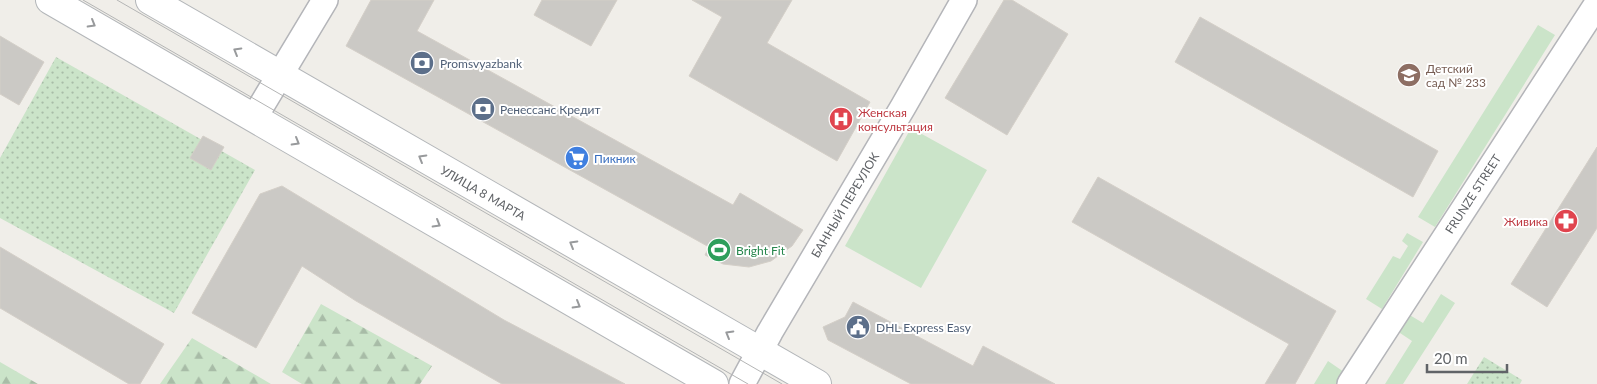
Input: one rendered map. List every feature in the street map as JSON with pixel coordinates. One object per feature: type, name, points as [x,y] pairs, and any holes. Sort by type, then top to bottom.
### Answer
[{"type":"main road","points":[[50,0],[714,384]]},
{"type":"main road","name":"УЛИЦА 8 МАРТА","points":[[150,0],[817,384]]},
{"type":"street","points":[[254,118],[325,0]]},
{"type":"street","name":"БАННЫЙ ПЕРЕУЛОК","points":[[742,384],[964,0]]},
{"type":"street","name":"FRUNZE STREET","points":[[1350,384],[1597,4]]},
{"type":"green space","points":[[1538,25],[1555,35],[1435,227],[1418,217]]},
{"type":"green space","points":[[56,57],[255,170],[174,313],[0,218],[0,158]]},
{"type":"green space","points":[[911,128],[987,170],[921,288],[845,246]]},
{"type":"green space","points":[[1407,233],[1423,242],[1382,309],[1366,299],[1393,256],[1400,259],[1408,246],[1402,241]]},
{"type":"green space","points":[[1441,294],[1455,303],[1403,384],[1385,384],[1412,341],[1397,331],[1408,314],[1423,323]]},
{"type":"green space","points":[[321,304],[432,366],[420,384],[302,384],[282,372]]},
{"type":"green space","points":[[192,338],[271,384],[160,384]]},
{"type":"green space","points":[[1484,357],[1522,380],[1520,384],[1467,384]]},
{"type":"green space","points":[[1328,361],[1344,372],[1337,384],[1314,384]]},
{"type":"green space","points":[[0,362],[38,384],[0,384]]},
{"type":"building","points":[[371,0],[434,0],[417,31],[733,205],[740,193],[803,230],[792,246],[771,261],[749,267],[723,264],[705,255],[709,247],[346,46]]},
{"type":"building","points":[[542,0],[617,0],[591,46],[534,15]]},
{"type":"building","points":[[692,0],[792,0],[767,43],[870,102],[837,161],[689,76],[722,17]]},
{"type":"building","points":[[1004,0],[1012,0],[1068,34],[1007,135],[945,98]]},
{"type":"building","points":[[1200,17],[1438,151],[1413,197],[1175,62]]},
{"type":"building","points":[[0,36],[44,62],[19,105],[0,94]]},
{"type":"building","points":[[203,136],[224,147],[211,170],[190,158]]},
{"type":"building","points":[[1597,147],[1597,228],[1547,307],[1511,284]]},
{"type":"building","points":[[1098,177],[1336,311],[1295,384],[1265,384],[1289,344],[1072,222]]},
{"type":"building","points":[[282,186],[504,320],[625,384],[502,384],[356,301],[302,266],[256,348],[192,313],[260,194]]},
{"type":"building","points":[[0,247],[164,344],[140,384],[129,384],[0,308]]},
{"type":"building","points":[[853,302],[973,366],[983,346],[1055,384],[911,384],[828,340],[823,327],[845,317]]},
{"type":"tram line","points":[[83,0],[748,384]]},
{"type":"tram line","points":[[117,0],[782,384]]},
{"type":"place","name":"Promsvyazbank","points":[[422,63]]},
{"type":"place","name":"Детский сад № 233","points":[[1409,75]]},
{"type":"place","name":"Ренессанс Кредит","points":[[483,109]]},
{"type":"place","name":"Женская консультация","points":[[841,119]]},
{"type":"place","name":"Пикник","points":[[577,158]]},
{"type":"place","name":"Живика","points":[[1566,221]]},
{"type":"place","name":"Bright Fit","points":[[719,250]]},
{"type":"place","name":"DHL Express Easy","points":[[858,327]]}]
